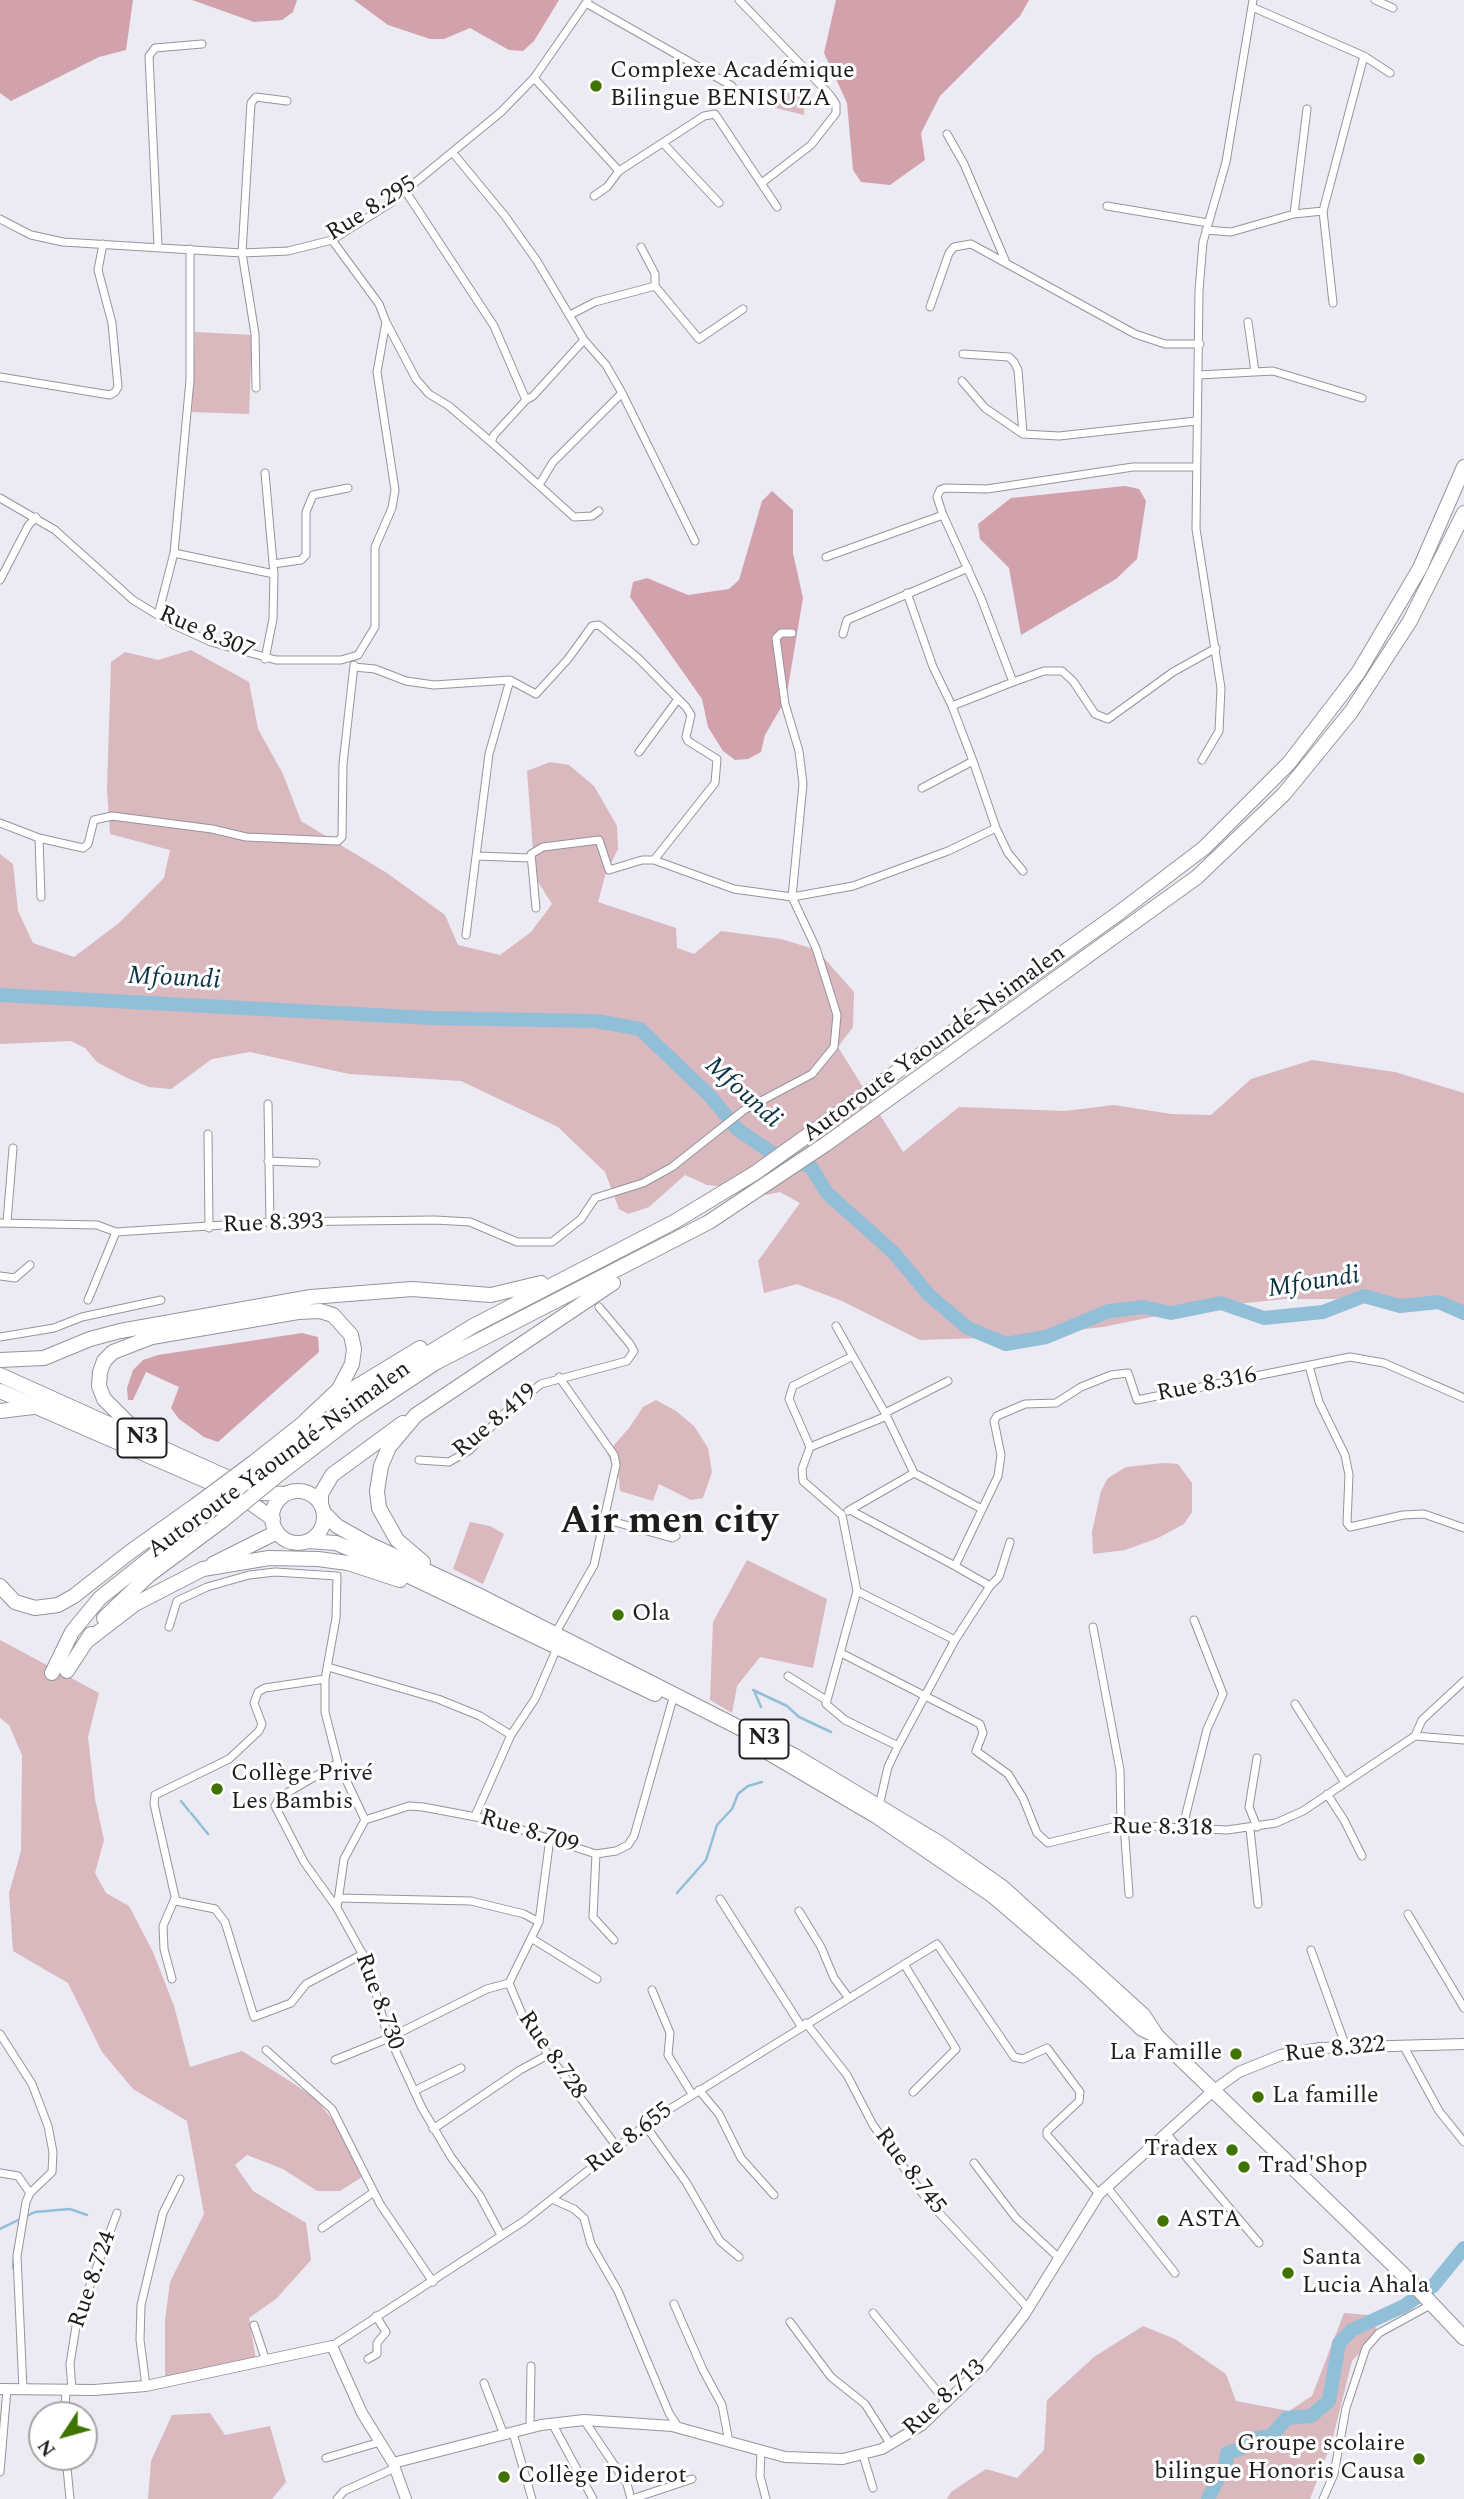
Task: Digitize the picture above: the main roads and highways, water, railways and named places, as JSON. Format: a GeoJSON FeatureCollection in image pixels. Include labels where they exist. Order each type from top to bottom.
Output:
{"type":"FeatureCollection","features":[{"type":"Feature","properties":{"kind":"highway","name":"Autoroute Yaoundé-Nsimalen"},"geometry":{"type":"LineString","coordinates":[[59,1672],[124,1596],[223,1520],[266,1468],[378,1384],[473,1326],[620,1250],[755,1173],[1145,894],[1204,848],[1289,764],[1364,663],[1420,568],[1464,467]]}},
{"type":"Feature","properties":{"kind":"highway","name":"Autoroute Yaoundé-Nsimalen"},"geometry":{"type":"LineString","coordinates":[[59,1672],[72,1632],[100,1598],[202,1508],[355,1416],[435,1363],[709,1222],[826,1144],[1155,910],[1240,839],[1318,755],[1381,669],[1432,581],[1464,513]]}},
{"type":"Feature","properties":{"kind":"highway"},"geometry":{"type":"LineString","coordinates":[[309,1541],[321,1529],[321,1494],[332,1475],[576,1306],[709,1222]]}},
{"type":"Feature","properties":{"kind":"highway"},"geometry":{"type":"LineString","coordinates":[[0,1360],[44,1357],[90,1339],[120,1331],[311,1297],[402,1289],[467,1295],[514,1291],[560,1276],[620,1250]]}},
{"type":"Feature","properties":{"kind":"highway"},"geometry":{"type":"LineString","coordinates":[[144,1439],[122,1421],[104,1399],[99,1386],[104,1361],[113,1352],[152,1337],[298,1312],[320,1311],[333,1315],[351,1335],[354,1357],[347,1377],[339,1389],[305,1420],[266,1468]]}},
{"type":"Feature","properties":{"kind":"highway"},"geometry":{"type":"LineString","coordinates":[[305,1420],[397,1360],[446,1334],[473,1326]]}},
{"type":"Feature","properties":{"kind":"highway","name":"N3"},"geometry":{"type":"LineString","coordinates":[[0,1374],[262,1493],[286,1494],[301,1491],[316,1498],[337,1526],[359,1539],[476,1602],[734,1723],[879,1805],[1002,1887],[1107,1980],[1143,2015],[1157,2036],[1464,2338]]}},
{"type":"Feature","properties":{"kind":"highway","name":"N3"},"geometry":{"type":"LineString","coordinates":[[0,1391],[240,1496],[291,1542],[336,1544],[476,1602]]}},
{"type":"Feature","properties":{"kind":"highway"},"geometry":{"type":"LineString","coordinates":[[0,1411],[39,1406]]}},
{"type":"Feature","properties":{"kind":"highway"},"geometry":{"type":"LineString","coordinates":[[415,1415],[389,1447],[381,1466],[377,1492],[379,1508],[397,1540],[410,1553],[476,1602]]}},
{"type":"Feature","properties":{"kind":"highway"},"geometry":{"type":"LineString","coordinates":[[86,1641],[135,1604],[203,1570],[275,1525],[276,1503],[286,1494]]}},
{"type":"Feature","properties":{"kind":"highway"},"geometry":{"type":"LineString","coordinates":[[0,1586],[15,1602],[35,1608],[58,1605],[74,1597],[130,1552],[202,1508]]}},
{"type":"Feature","properties":{"kind":"highway"},"geometry":{"type":"LineString","coordinates":[[59,1672],[63,1628],[90,1593],[148,1541]]}},
{"type":"Feature","properties":{"kind":"highway"},"geometry":{"type":"LineString","coordinates":[[203,1570],[270,1559],[328,1560],[348,1563],[476,1602]]}},
{"type":"Feature","properties":{"kind":"highway","name":"N3"},"geometry":{"type":"LineString","coordinates":[[556,1641],[796,1769],[940,1858],[993,1896],[1084,1974],[1142,2029],[1157,2036]]}},
{"type":"Feature","properties":{"kind":"main road","name":"Rue 8.322"},"geometry":{"type":"LineString","coordinates":[[1214,2090],[1246,2069],[1281,2055],[1346,2047],[1464,2044]]}},
{"type":"Feature","properties":{"kind":"main road","name":"Rue 8.713"},"geometry":{"type":"LineString","coordinates":[[394,2466],[530,2427],[584,2420],[637,2422],[678,2428],[761,2451],[818,2460],[863,2455],[891,2445],[922,2425],[985,2365],[1028,2308],[1103,2190],[1214,2090]]}},
{"type":"Feature","properties":{"kind":"main road","name":"Rue 8.655"},"geometry":{"type":"LineString","coordinates":[[4,2389],[146,2386],[332,2346],[356,2399],[394,2466]]}},
{"type":"Feature","properties":{"kind":"main road"},"geometry":{"type":"LineString","coordinates":[[394,2466],[406,2499]]}},
{"type":"Feature","properties":{"kind":"waterway","name":"Mfoundi"},"geometry":{"type":"LineString","coordinates":[[0,995],[431,1018],[596,1021],[640,1029],[710,1096],[737,1129],[769,1151],[811,1167],[827,1193],[894,1253],[929,1295],[968,1328],[1006,1344],[1046,1337],[1109,1311],[1143,1307],[1171,1313],[1221,1303],[1264,1318],[1323,1312],[1364,1296],[1400,1306],[1439,1302],[1464,1313]]}},
{"type":"Feature","properties":{"kind":"waterway"},"geometry":{"type":"LineString","coordinates":[[753,1690],[831,1732]]}},
{"type":"Feature","properties":{"kind":"waterway"},"geometry":{"type":"LineString","coordinates":[[755,1693],[761,1707]]}},
{"type":"Feature","properties":{"kind":"waterway"},"geometry":{"type":"LineString","coordinates":[[677,1893],[706,1860],[717,1825],[732,1809],[738,1794],[748,1786],[762,1782]]}},
{"type":"Feature","properties":{"kind":"waterway"},"geometry":{"type":"LineString","coordinates":[[181,1801],[189,1811]]}},
{"type":"Feature","properties":{"kind":"waterway"},"geometry":{"type":"LineString","coordinates":[[191,1813],[208,1834]]}},
{"type":"Feature","properties":{"kind":"waterway"},"geometry":{"type":"LineString","coordinates":[[0,2229],[35,2212],[70,2209],[87,2215]]}},
{"type":"Feature","properties":{"kind":"waterway"},"geometry":{"type":"LineString","coordinates":[[13,2268],[15,2247]]}},
{"type":"Feature","properties":{"kind":"waterway"},"geometry":{"type":"LineString","coordinates":[[1208,2499],[1226,2463],[1227,2453],[1240,2449],[1244,2440],[1271,2436],[1287,2418],[1311,2416],[1329,2401],[1339,2343],[1352,2330],[1404,2306],[1433,2286],[1464,2248]]}},
{"type":"Feature","properties":{"kind":"place","name":"Complexe Académique Bilingue BENISUZA"},"geometry":{"type":"Point","coordinates":[596,86]}},
{"type":"Feature","properties":{"kind":"place","name":"Ola"},"geometry":{"type":"Point","coordinates":[618,1615]}},
{"type":"Feature","properties":{"kind":"place","name":"Collège Privé Les Bambis"},"geometry":{"type":"Point","coordinates":[217,1789]}},
{"type":"Feature","properties":{"kind":"place","name":"La Famille"},"geometry":{"type":"Point","coordinates":[1236,2054]}},
{"type":"Feature","properties":{"kind":"place","name":"La famille"},"geometry":{"type":"Point","coordinates":[1258,2097]}},
{"type":"Feature","properties":{"kind":"place","name":"Tradex"},"geometry":{"type":"Point","coordinates":[1232,2150]}},
{"type":"Feature","properties":{"kind":"place","name":"Trad'Shop"},"geometry":{"type":"Point","coordinates":[1244,2167]}},
{"type":"Feature","properties":{"kind":"place","name":"ASTA"},"geometry":{"type":"Point","coordinates":[1163,2221]}},
{"type":"Feature","properties":{"kind":"place","name":"Santa Lucia Ahala"},"geometry":{"type":"Point","coordinates":[1288,2273]}},
{"type":"Feature","properties":{"kind":"place","name":"Groupe scolaire bilingue Honoris Causa"},"geometry":{"type":"Point","coordinates":[1419,2459]}},
{"type":"Feature","properties":{"kind":"place","name":"Collège Diderot"},"geometry":{"type":"Point","coordinates":[504,2477]}},
{"type":"Feature","properties":{"kind":"district","name":"Air men city"},"geometry":{"type":"Point","coordinates":[669,1525]}}]}
